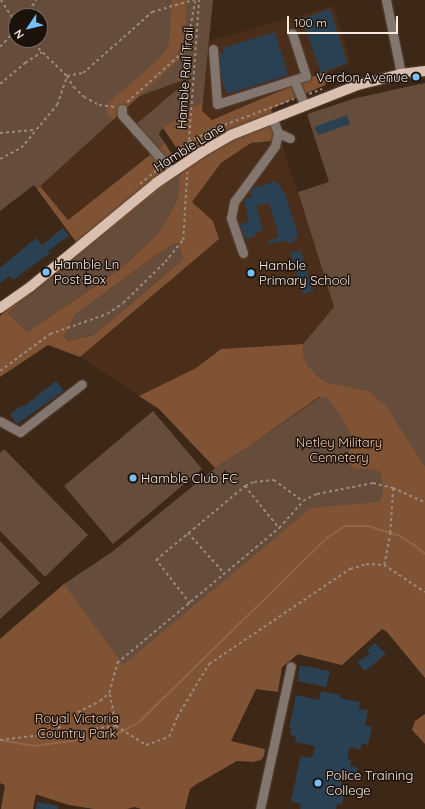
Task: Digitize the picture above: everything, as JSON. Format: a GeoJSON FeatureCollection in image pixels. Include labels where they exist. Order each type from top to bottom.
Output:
{"type":"FeatureCollection","features":[{"type":"Feature","properties":{"kind":"main road","name":"Hamble Lane"},"geometry":{"type":"LineString","coordinates":[[0,308],[30,287],[156,183],[188,161],[231,136],[358,85],[401,74],[425,70]]}},
{"type":"Feature","properties":{"kind":"street"},"geometry":{"type":"LineString","coordinates":[[386,0],[401,74]]}},
{"type":"Feature","properties":{"kind":"street"},"geometry":{"type":"LineString","coordinates":[[213,49],[217,104],[306,76],[292,33]]}},
{"type":"Feature","properties":{"kind":"street"},"geometry":{"type":"LineString","coordinates":[[294,80],[305,106]]}},
{"type":"Feature","properties":{"kind":"street"},"geometry":{"type":"LineString","coordinates":[[122,109],[122,115],[173,172]]}},
{"type":"Feature","properties":{"kind":"street"},"geometry":{"type":"LineString","coordinates":[[243,252],[231,218],[234,202],[275,146],[278,133],[273,119]]}},
{"type":"Feature","properties":{"kind":"street"},"geometry":{"type":"LineString","coordinates":[[278,133],[290,138]]}},
{"type":"Feature","properties":{"kind":"street"},"geometry":{"type":"LineString","coordinates":[[0,421],[20,432],[82,384]]}},
{"type":"Feature","properties":{"kind":"street"},"geometry":{"type":"LineString","coordinates":[[260,809],[292,666]]}},
{"type":"Feature","properties":{"kind":"path"},"geometry":{"type":"LineString","coordinates":[[1,0],[8,11]]}},
{"type":"Feature","properties":{"kind":"path"},"geometry":{"type":"LineString","coordinates":[[38,48],[66,76],[74,87],[92,102],[122,109],[130,98],[183,52],[187,45],[194,0],[152,12],[83,73],[66,76]]}},
{"type":"Feature","properties":{"kind":"path","name":"Hamble Rail Trail"},"geometry":{"type":"LineString","coordinates":[[0,371],[50,334],[107,314],[123,303],[165,262],[183,240],[185,234],[188,161],[199,0]]}},
{"type":"Feature","properties":{"kind":"path"},"geometry":{"type":"LineString","coordinates":[[0,47],[8,38]]}},
{"type":"Feature","properties":{"kind":"path"},"geometry":{"type":"LineString","coordinates":[[0,84],[25,63],[42,52]]}},
{"type":"Feature","properties":{"kind":"path"},"geometry":{"type":"LineString","coordinates":[[0,159],[21,148],[57,105],[66,76]]}},
{"type":"Feature","properties":{"kind":"path"},"geometry":{"type":"LineString","coordinates":[[0,133],[36,130]]}},
{"type":"Feature","properties":{"kind":"path"},"geometry":{"type":"LineString","coordinates":[[190,604],[156,560],[245,486],[254,482],[274,480],[303,501]]}},
{"type":"Feature","properties":{"kind":"path"},"geometry":{"type":"LineString","coordinates":[[116,726],[110,693],[117,664],[279,528],[303,501],[317,494],[373,484],[393,488],[425,502]]}},
{"type":"Feature","properties":{"kind":"path"},"geometry":{"type":"LineString","coordinates":[[245,486],[279,528]]}},
{"type":"Feature","properties":{"kind":"path"},"geometry":{"type":"LineString","coordinates":[[384,565],[390,533],[393,488]]}},
{"type":"Feature","properties":{"kind":"path"},"geometry":{"type":"LineString","coordinates":[[188,533],[225,574]]}},
{"type":"Feature","properties":{"kind":"path"},"geometry":{"type":"LineString","coordinates":[[0,740],[116,726],[146,745],[169,737],[176,717],[209,664],[350,569],[366,564],[384,565],[425,592]]}},
{"type":"Feature","properties":{"kind":"path"},"geometry":{"type":"LineString","coordinates":[[54,733],[67,718],[100,701],[110,693]]}},
{"type":"Feature","properties":{"kind":"shaded area"},"geometry":{"type":"Polygon","coordinates":[[[333,6],[351,63],[211,120],[202,111],[209,41],[333,6]]]}},
{"type":"Feature","properties":{"kind":"shaded area"},"geometry":{"type":"Polygon","coordinates":[[[181,58],[194,76],[135,125],[155,151],[67,220],[40,186],[181,58]]]}},
{"type":"Feature","properties":{"kind":"shaded area","name":"Hamble Primary School"},"geometry":{"type":"Polygon","coordinates":[[[281,140],[334,307],[303,344],[221,349],[196,368],[139,396],[80,357],[218,239],[213,221],[192,202],[221,163],[251,143],[281,140]]]}},
{"type":"Feature","properties":{"kind":"green space"},"geometry":{"type":"Polygon","coordinates":[[[0,0],[213,0],[203,101],[161,130],[159,135],[165,143],[154,151],[135,125],[192,77],[106,108],[113,120],[37,189],[34,185],[0,211],[0,0]]]}},
{"type":"Feature","properties":{"kind":"green space"},"geometry":{"type":"Polygon","coordinates":[[[172,0],[186,0],[185,39],[177,53],[181,58],[113,120],[106,111],[108,103],[159,59],[169,46],[172,0]]]}},
{"type":"Feature","properties":{"kind":"green space"},"geometry":{"type":"Polygon","coordinates":[[[326,71],[328,78],[325,85],[271,109],[281,140],[251,143],[221,163],[192,202],[213,221],[219,239],[80,357],[48,345],[0,377],[0,316],[30,287],[79,246],[37,189],[40,186],[68,220],[165,143],[174,158],[163,169],[162,176],[186,162],[163,128],[203,101],[202,111],[212,120],[326,71]],[[180,174],[8,313],[27,332],[97,285],[129,261],[159,232],[169,215],[178,198],[180,174]],[[178,242],[159,253],[75,315],[64,337],[68,341],[93,335],[120,313],[183,259],[178,242]]]}},
{"type":"Feature","properties":{"kind":"green space","name":"Netley Military Cemetery"},"geometry":{"type":"Polygon","coordinates":[[[425,83],[425,669],[379,621],[342,665],[298,654],[256,689],[225,752],[95,809],[69,805],[0,783],[0,639],[64,584],[112,552],[215,468],[336,386],[328,383],[313,372],[308,366],[303,355],[303,344],[334,307],[298,192],[329,182],[307,114],[356,98],[425,83]]]}},
{"type":"Feature","properties":{"kind":"green space"},"geometry":{"type":"Polygon","coordinates":[[[181,173],[178,198],[159,232],[129,261],[97,285],[27,332],[8,313],[181,173]]]}},
{"type":"Feature","properties":{"kind":"green space"},"geometry":{"type":"Polygon","coordinates":[[[178,242],[183,259],[120,313],[93,335],[68,341],[64,337],[75,315],[159,253],[178,242]]]}},
{"type":"Feature","properties":{"kind":"green space","name":"Royal Victoria Country Park"},"geometry":{"type":"Polygon","coordinates":[[[303,344],[303,355],[308,366],[318,376],[328,383],[368,391],[386,406],[425,467],[425,678],[387,632],[382,629],[342,665],[298,654],[282,667],[278,692],[256,689],[231,741],[265,749],[264,756],[261,760],[253,762],[237,761],[195,785],[190,789],[185,809],[141,809],[135,807],[127,809],[95,809],[69,805],[36,794],[33,809],[1,809],[5,785],[0,783],[0,639],[64,584],[123,665],[311,508],[380,502],[383,491],[381,472],[373,469],[355,469],[349,464],[348,459],[351,435],[341,416],[327,398],[319,397],[248,447],[215,468],[159,409],[139,396],[196,368],[221,349],[303,344]]]}},
{"type":"Feature","properties":{"kind":"green space","name":"Hamble Club FC"},"geometry":{"type":"Polygon","coordinates":[[[153,411],[202,469],[113,544],[64,486],[153,411]]]}},
{"type":"Feature","properties":{"kind":"green space"},"geometry":{"type":"Polygon","coordinates":[[[4,449],[88,535],[45,577],[0,531],[0,453],[4,449]]]}},
{"type":"Feature","properties":{"kind":"green space"},"geometry":{"type":"Polygon","coordinates":[[[0,541],[40,583],[0,619],[0,541]]]}},
{"type":"Feature","properties":{"kind":"green space"},"geometry":{"type":"Polygon","coordinates":[[[425,714],[425,744],[412,730],[415,721],[425,714]]]}},
{"type":"Feature","properties":{"kind":"building"},"geometry":{"type":"Polygon","coordinates":[[[330,9],[347,63],[321,73],[302,19],[330,9]]]}},
{"type":"Feature","properties":{"kind":"building"},"geometry":{"type":"Polygon","coordinates":[[[275,32],[288,75],[227,94],[221,77],[219,55],[224,53],[223,48],[275,32]]]}},
{"type":"Feature","properties":{"kind":"building"},"geometry":{"type":"Polygon","coordinates":[[[347,115],[350,124],[318,135],[314,127],[347,115]]]}},
{"type":"Feature","properties":{"kind":"building"},"geometry":{"type":"Polygon","coordinates":[[[276,181],[285,194],[298,234],[295,240],[293,243],[288,243],[286,241],[266,244],[279,236],[269,203],[256,206],[263,230],[255,233],[256,236],[245,239],[240,224],[249,222],[244,200],[252,197],[251,189],[276,181]]]}},
{"type":"Feature","properties":{"kind":"building"},"geometry":{"type":"Polygon","coordinates":[[[63,228],[69,236],[48,251],[50,253],[13,280],[10,276],[0,283],[0,268],[36,238],[42,245],[63,228]]]}},
{"type":"Feature","properties":{"kind":"building"},"geometry":{"type":"Polygon","coordinates":[[[300,250],[313,291],[303,294],[290,253],[300,250]]]}},
{"type":"Feature","properties":{"kind":"building"},"geometry":{"type":"Polygon","coordinates":[[[56,381],[64,391],[17,424],[10,414],[22,405],[23,407],[56,381]]]}},
{"type":"Feature","properties":{"kind":"building"},"geometry":{"type":"Polygon","coordinates":[[[375,643],[386,654],[365,671],[357,662],[370,654],[367,650],[375,643]]]}},
{"type":"Feature","properties":{"kind":"building"},"geometry":{"type":"Polygon","coordinates":[[[300,665],[330,671],[326,687],[297,681],[300,665]]]}},
{"type":"Feature","properties":{"kind":"building"},"geometry":{"type":"Polygon","coordinates":[[[321,691],[340,695],[340,698],[360,702],[359,709],[368,710],[365,725],[372,727],[368,745],[362,743],[360,750],[350,747],[347,759],[351,760],[350,766],[358,768],[356,776],[343,773],[340,790],[345,791],[342,805],[337,804],[336,809],[300,809],[301,804],[291,801],[301,756],[312,758],[315,746],[295,742],[296,736],[290,735],[292,728],[289,728],[296,695],[319,700],[321,691]]]}},
{"type":"Feature","properties":{"kind":"building"},"geometry":{"type":"Polygon","coordinates":[[[37,802],[58,806],[58,809],[36,809],[37,802]]]}},
{"type":"Feature","properties":{"kind":"waterway"},"geometry":{"type":"LineString","coordinates":[[0,740],[34,746],[115,735],[139,722],[328,537],[345,526],[368,526],[398,535],[425,554]]}},
{"type":"Feature","properties":{"kind":"place","name":"Verdon Avenue"},"geometry":{"type":"Point","coordinates":[416,77]}},
{"type":"Feature","properties":{"kind":"place","name":"Hamble Ln Post Box"},"geometry":{"type":"Point","coordinates":[46,272]}},
{"type":"Feature","properties":{"kind":"place","name":"Hamble Primary School"},"geometry":{"type":"Point","coordinates":[251,273]}},
{"type":"Feature","properties":{"kind":"place","name":"Hamble Club FC"},"geometry":{"type":"Point","coordinates":[133,478]}},
{"type":"Feature","properties":{"kind":"place","name":"Police Training College"},"geometry":{"type":"Point","coordinates":[318,783]}}]}
